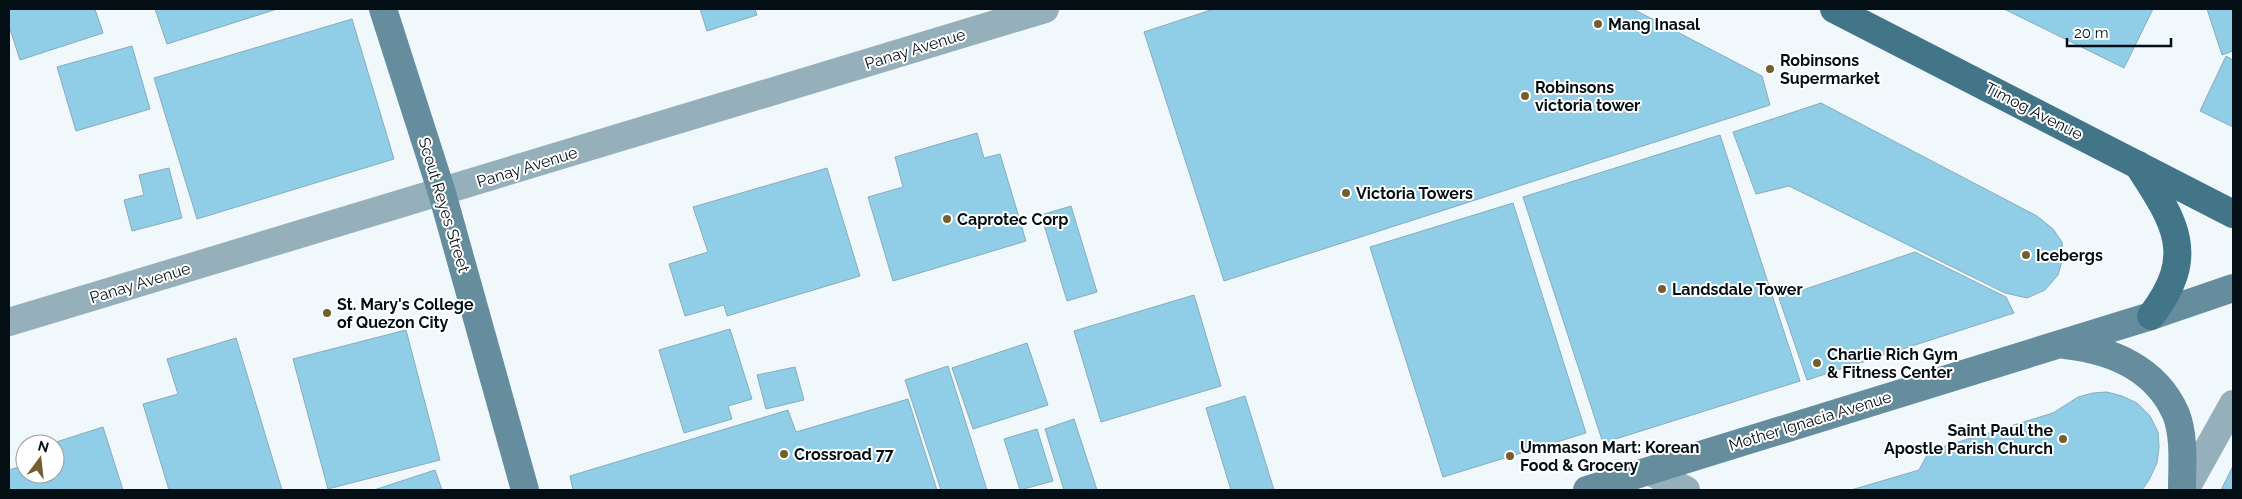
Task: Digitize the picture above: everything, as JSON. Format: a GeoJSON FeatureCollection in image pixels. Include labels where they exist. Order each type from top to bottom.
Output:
{"type":"FeatureCollection","features":[{"type":"Feature","properties":{"kind":"main road","name":"Timog Avenue"},"geometry":{"type":"LineString","coordinates":[[1834,9],[2233,214]]}},
{"type":"Feature","properties":{"kind":"main road"},"geometry":{"type":"LineString","coordinates":[[2138,164],[2168,212],[2177,242],[2178,257],[2170,288],[2151,316]]}},
{"type":"Feature","properties":{"kind":"street","name":"Scout Reyes Street"},"geometry":{"type":"LineString","coordinates":[[383,9],[442,193],[525,490]]}},
{"type":"Feature","properties":{"kind":"street","name":"Panay Avenue"},"geometry":{"type":"LineString","coordinates":[[9,322],[442,193],[1045,9]]}},
{"type":"Feature","properties":{"kind":"street","name":"Mother Ignacia Avenue"},"geometry":{"type":"LineString","coordinates":[[1587,490],[2151,316],[2233,288]]}},
{"type":"Feature","properties":{"kind":"street"},"geometry":{"type":"LineString","coordinates":[[2058,345],[2085,347],[2115,355],[2140,370],[2154,382],[2176,415],[2182,450],[2183,490]]}},
{"type":"Feature","properties":{"kind":"street"},"geometry":{"type":"LineString","coordinates":[[2183,490],[2233,404]]}},
{"type":"Feature","properties":{"kind":"street"},"geometry":{"type":"LineString","coordinates":[[1649,471],[1686,490]]}},
{"type":"Feature","properties":{"kind":"building"},"geometry":{"type":"Polygon","coordinates":[[[9,9],[95,9],[103,33],[20,60],[9,26],[9,9]]]}},
{"type":"Feature","properties":{"kind":"building"},"geometry":{"type":"Polygon","coordinates":[[[155,9],[277,9],[167,44],[155,9]]]}},
{"type":"Feature","properties":{"kind":"building"},"geometry":{"type":"Polygon","coordinates":[[[700,9],[755,9],[757,15],[707,31],[700,9]]]}},
{"type":"Feature","properties":{"kind":"building","name":"Victoria Towers"},"geometry":{"type":"Polygon","coordinates":[[[1214,9],[1633,9],[1762,76],[1770,105],[1224,281],[1144,32],[1214,9]]]}},
{"type":"Feature","properties":{"kind":"building"},"geometry":{"type":"Polygon","coordinates":[[[2004,9],[2153,9],[2124,68],[2004,9]]]}},
{"type":"Feature","properties":{"kind":"building"},"geometry":{"type":"Polygon","coordinates":[[[2207,9],[2233,9],[2233,51],[2222,55],[2207,9]]]}},
{"type":"Feature","properties":{"kind":"building"},"geometry":{"type":"Polygon","coordinates":[[[352,19],[394,159],[197,219],[154,78],[352,19]]]}},
{"type":"Feature","properties":{"kind":"building"},"geometry":{"type":"Polygon","coordinates":[[[132,46],[150,109],[76,131],[57,67],[132,46]]]}},
{"type":"Feature","properties":{"kind":"building"},"geometry":{"type":"Polygon","coordinates":[[[2226,56],[2233,60],[2233,127],[2200,111],[2226,56]]]}},
{"type":"Feature","properties":{"kind":"building"},"geometry":{"type":"Polygon","coordinates":[[[1821,103],[2037,216],[2053,229],[2062,242],[2063,258],[2058,275],[2045,290],[2027,298],[2005,293],[1789,186],[1756,194],[1733,132],[1821,103]]]}},
{"type":"Feature","properties":{"kind":"building","name":"Caprotec Corp"},"geometry":{"type":"Polygon","coordinates":[[[977,133],[984,158],[1000,154],[1026,241],[893,281],[868,197],[903,187],[895,157],[977,133]]]}},
{"type":"Feature","properties":{"kind":"building","name":"Landsdale Tower"},"geometry":{"type":"Polygon","coordinates":[[[1720,135],[1800,381],[1603,443],[1523,197],[1720,135]]]}},
{"type":"Feature","properties":{"kind":"building"},"geometry":{"type":"Polygon","coordinates":[[[169,168],[182,218],[132,231],[124,200],[144,195],[139,175],[169,168]]]}},
{"type":"Feature","properties":{"kind":"building"},"geometry":{"type":"Polygon","coordinates":[[[827,168],[860,276],[727,316],[724,305],[685,316],[669,264],[708,252],[693,207],[827,168]]]}},
{"type":"Feature","properties":{"kind":"building"},"geometry":{"type":"Polygon","coordinates":[[[1513,203],[1586,433],[1443,477],[1370,247],[1513,203]]]}},
{"type":"Feature","properties":{"kind":"building"},"geometry":{"type":"Polygon","coordinates":[[[1071,206],[1097,292],[1067,301],[1041,215],[1071,206]]]}},
{"type":"Feature","properties":{"kind":"building"},"geometry":{"type":"Polygon","coordinates":[[[1915,252],[2006,297],[2014,313],[1807,380],[1779,298],[1915,252]]]}},
{"type":"Feature","properties":{"kind":"building"},"geometry":{"type":"Polygon","coordinates":[[[1194,295],[1221,386],[1101,422],[1074,331],[1194,295]]]}},
{"type":"Feature","properties":{"kind":"building"},"geometry":{"type":"Polygon","coordinates":[[[730,329],[752,399],[728,406],[732,419],[684,433],[659,350],[730,329]]]}},
{"type":"Feature","properties":{"kind":"building"},"geometry":{"type":"Polygon","coordinates":[[[406,330],[440,460],[328,489],[293,359],[406,330]]]}},
{"type":"Feature","properties":{"kind":"building"},"geometry":{"type":"Polygon","coordinates":[[[236,338],[282,490],[169,490],[143,404],[178,394],[167,359],[236,338]]]}},
{"type":"Feature","properties":{"kind":"building"},"geometry":{"type":"Polygon","coordinates":[[[1027,343],[1048,405],[973,429],[952,368],[1027,343]]]}},
{"type":"Feature","properties":{"kind":"building"},"geometry":{"type":"Polygon","coordinates":[[[948,366],[987,490],[941,490],[905,380],[948,366]]]}},
{"type":"Feature","properties":{"kind":"building"},"geometry":{"type":"Polygon","coordinates":[[[795,367],[804,400],[766,409],[757,375],[795,367]]]}},
{"type":"Feature","properties":{"kind":"building","name":"Saint Paul the Apostle Parish Church"},"geometry":{"type":"Polygon","coordinates":[[[2107,392],[2137,403],[2150,416],[2158,432],[2157,463],[2142,490],[1851,490],[1919,470],[1929,451],[2053,413],[2078,397],[2107,392]]]}},
{"type":"Feature","properties":{"kind":"building"},"geometry":{"type":"Polygon","coordinates":[[[1245,396],[1274,490],[1231,490],[1206,408],[1245,396]]]}},
{"type":"Feature","properties":{"kind":"building","name":"Crossroad 77"},"geometry":{"type":"Polygon","coordinates":[[[908,399],[937,490],[573,490],[570,476],[788,410],[796,432],[908,399]]]}},
{"type":"Feature","properties":{"kind":"building"},"geometry":{"type":"Polygon","coordinates":[[[1074,419],[1097,490],[1064,490],[1045,429],[1074,419]]]}},
{"type":"Feature","properties":{"kind":"building"},"geometry":{"type":"Polygon","coordinates":[[[103,427],[123,490],[9,490],[9,470],[15,468],[15,484],[65,484],[65,439],[103,427]]]}},
{"type":"Feature","properties":{"kind":"building"},"geometry":{"type":"Polygon","coordinates":[[[1037,429],[1053,481],[1020,490],[1004,439],[1037,429]]]}},
{"type":"Feature","properties":{"kind":"building"},"geometry":{"type":"Polygon","coordinates":[[[2233,466],[2233,490],[2221,490],[2233,466]]]}},
{"type":"Feature","properties":{"kind":"building"},"geometry":{"type":"Polygon","coordinates":[[[435,470],[442,490],[374,490],[435,470]]]}},
{"type":"Feature","properties":{"kind":"place","name":"Mang Inasal"},"geometry":{"type":"Point","coordinates":[1598,24]}},
{"type":"Feature","properties":{"kind":"place","name":"Robinsons Supermarket"},"geometry":{"type":"Point","coordinates":[1770,69]}},
{"type":"Feature","properties":{"kind":"place","name":"Robinsons victoria tower"},"geometry":{"type":"Point","coordinates":[1525,96]}},
{"type":"Feature","properties":{"kind":"place","name":"Victoria Towers"},"geometry":{"type":"Point","coordinates":[1346,193]}},
{"type":"Feature","properties":{"kind":"place","name":"Caprotec Corp"},"geometry":{"type":"Point","coordinates":[947,219]}},
{"type":"Feature","properties":{"kind":"place","name":"Icebergs"},"geometry":{"type":"Point","coordinates":[2026,255]}},
{"type":"Feature","properties":{"kind":"place","name":"Landsdale Tower"},"geometry":{"type":"Point","coordinates":[1662,289]}},
{"type":"Feature","properties":{"kind":"place","name":"St. Mary's College of Quezon City"},"geometry":{"type":"Point","coordinates":[327,313]}},
{"type":"Feature","properties":{"kind":"place","name":"Charlie Rich Gym & Fitness Center"},"geometry":{"type":"Point","coordinates":[1817,363]}},
{"type":"Feature","properties":{"kind":"place","name":"Saint Paul the Apostle Parish Church"},"geometry":{"type":"Point","coordinates":[2063,439]}},
{"type":"Feature","properties":{"kind":"place","name":"Crossroad 77"},"geometry":{"type":"Point","coordinates":[784,454]}},
{"type":"Feature","properties":{"kind":"place","name":"Ummason Mart: Korean Food & Grocery"},"geometry":{"type":"Point","coordinates":[1510,456]}}]}
